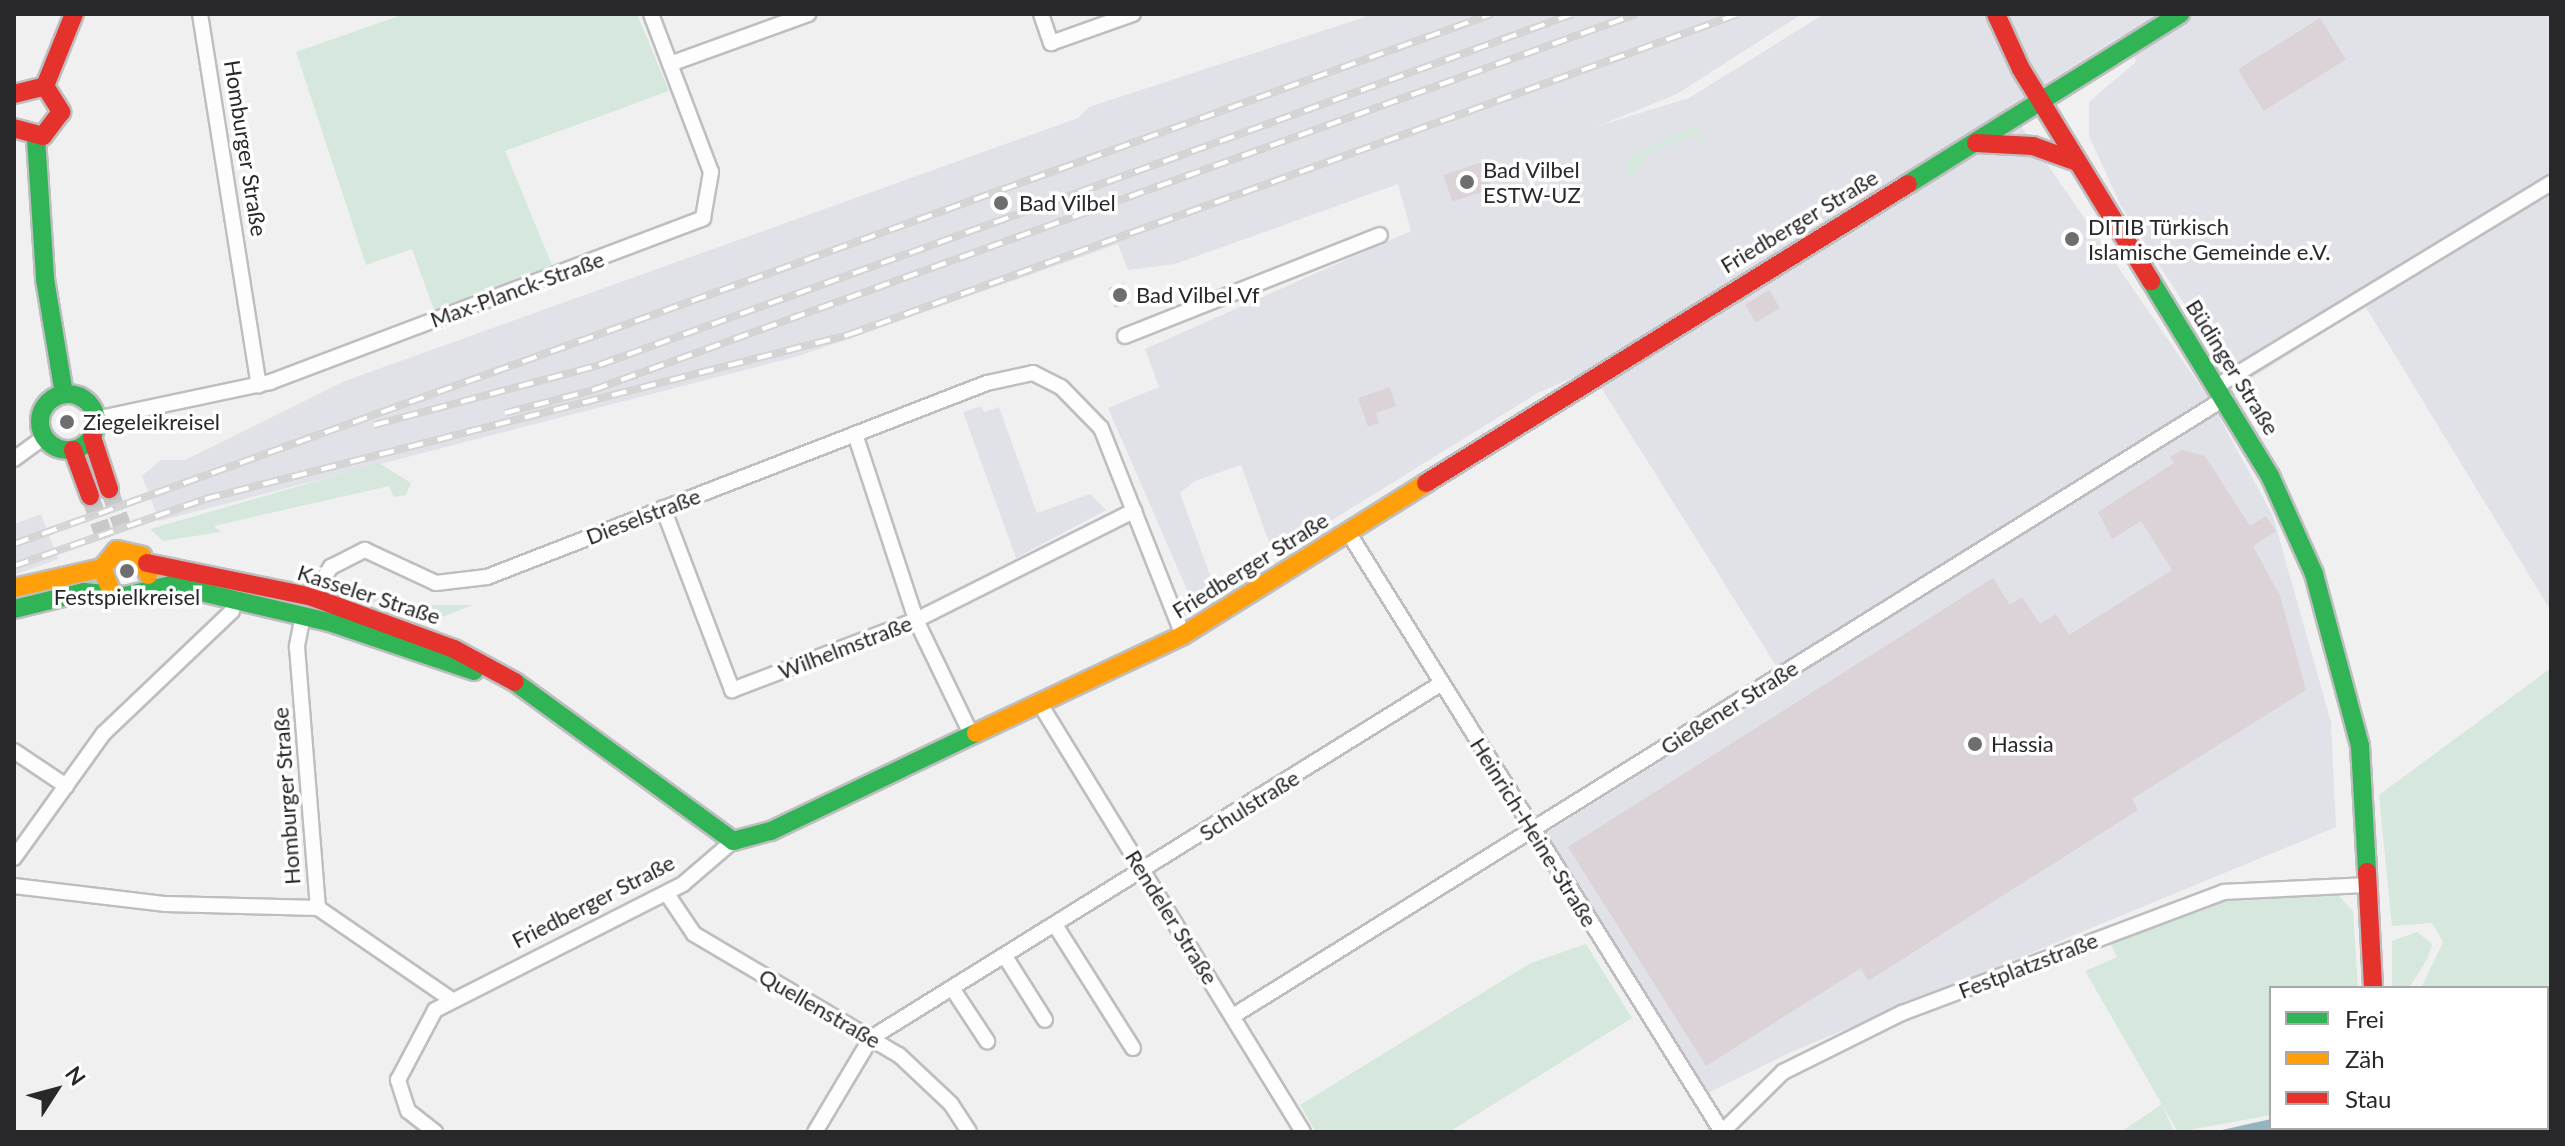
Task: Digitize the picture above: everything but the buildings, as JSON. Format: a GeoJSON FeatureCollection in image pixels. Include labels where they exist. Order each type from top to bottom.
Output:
{"type":"FeatureCollection","features":[{"type":"Feature","properties":{"kind":"main road"},"geometry":{"type":"LineString","coordinates":[[45,86],[74,14]]}},
{"type":"Feature","properties":{"kind":"main road","name":"Büdinger Straße"},"geometry":{"type":"LineString","coordinates":[[1996,14],[2040,101],[2221,392],[2284,503],[2314,574],[2344,670],[2362,774],[2373,986]]}},
{"type":"Feature","properties":{"kind":"main road","name":"Friedberger Straße"},"geometry":{"type":"LineString","coordinates":[[733,841],[793,824],[1183,635],[2180,14]]}},
{"type":"Feature","properties":{"kind":"main road"},"geometry":{"type":"LineString","coordinates":[[14,94],[45,86]]}},
{"type":"Feature","properties":{"kind":"main road"},"geometry":{"type":"LineString","coordinates":[[36,138],[60,120],[60,104],[45,86]]}},
{"type":"Feature","properties":{"kind":"main road"},"geometry":{"type":"LineString","coordinates":[[14,128],[36,138]]}},
{"type":"Feature","properties":{"kind":"main road"},"geometry":{"type":"LineString","coordinates":[[36,138],[45,279],[64,394]]}},
{"type":"Feature","properties":{"kind":"main road"},"geometry":{"type":"LineString","coordinates":[[1976,143],[2033,146],[2077,162]]}},
{"type":"Feature","properties":{"kind":"main road"},"geometry":{"type":"LineString","coordinates":[[64,394],[81,398],[94,428],[109,489]]}},
{"type":"Feature","properties":{"kind":"main road"},"geometry":{"type":"LineString","coordinates":[[64,394],[41,415],[44,437],[73,450],[90,496]]}},
{"type":"Feature","properties":{"kind":"main road"},"geometry":{"type":"LineString","coordinates":[[73,450],[94,428]]}},
{"type":"Feature","properties":{"kind":"main road","name":"Kasseler Straße"},"geometry":{"type":"LineString","coordinates":[[14,588],[105,555],[128,542],[147,563],[312,597],[464,654],[560,712],[733,841]]}},
{"type":"Feature","properties":{"kind":"main road"},"geometry":{"type":"LineString","coordinates":[[105,555],[111,591]]}},
{"type":"Feature","properties":{"kind":"main road"},"geometry":{"type":"LineString","coordinates":[[140,591],[147,563]]}},
{"type":"Feature","properties":{"kind":"main road","name":"Kasseler Straße"},"geometry":{"type":"LineString","coordinates":[[14,609],[111,591],[140,591],[171,585],[303,615],[446,660],[560,712]]}},
{"type":"Feature","properties":{"kind":"main road"},"geometry":{"type":"LineString","coordinates":[[303,615],[312,597]]}},
{"type":"Feature","properties":{"kind":"street","name":"Homburger Straße"},"geometry":{"type":"LineString","coordinates":[[200,14],[259,385]]}},
{"type":"Feature","properties":{"kind":"street","name":"Max-Planck-Straße"},"geometry":{"type":"LineString","coordinates":[[94,428],[121,415],[259,385],[703,218],[711,172],[651,14]]}},
{"type":"Feature","properties":{"kind":"street"},"geometry":{"type":"LineString","coordinates":[[670,64],[808,14]]}},
{"type":"Feature","properties":{"kind":"street"},"geometry":{"type":"LineString","coordinates":[[1041,14],[1051,43],[1133,14]]}},
{"type":"Feature","properties":{"kind":"street","name":"Gießener Straße"},"geometry":{"type":"LineString","coordinates":[[1233,1016],[1532,830],[2551,183]]}},
{"type":"Feature","properties":{"kind":"street"},"geometry":{"type":"LineString","coordinates":[[1125,336],[1380,235]]}},
{"type":"Feature","properties":{"kind":"street","name":"Dieselstraße"},"geometry":{"type":"LineString","coordinates":[[312,597],[331,567],[353,552],[375,550],[436,583],[465,583],[991,382],[1033,373],[1061,387],[1101,428],[1183,635]]}},
{"type":"Feature","properties":{"kind":"street"},"geometry":{"type":"LineString","coordinates":[[855,434],[916,620],[972,736]]}},
{"type":"Feature","properties":{"kind":"street"},"geometry":{"type":"LineString","coordinates":[[14,459],[44,437]]}},
{"type":"Feature","properties":{"kind":"street","name":"Wilhelmstraße"},"geometry":{"type":"LineString","coordinates":[[663,508],[729,690],[916,620],[1134,511]]}},
{"type":"Feature","properties":{"kind":"street","name":"Heinrich-Heine-Straße"},"geometry":{"type":"LineString","coordinates":[[1348,532],[1722,1132]]}},
{"type":"Feature","properties":{"kind":"street"},"geometry":{"type":"LineString","coordinates":[[14,858],[114,721],[232,611],[235,598]]}},
{"type":"Feature","properties":{"kind":"street","name":"Homburger Straße"},"geometry":{"type":"LineString","coordinates":[[303,615],[297,647],[318,908],[452,1000]]}},
{"type":"Feature","properties":{"kind":"street","name":"Schulstraße"},"geometry":{"type":"LineString","coordinates":[[815,1132],[871,1038],[1057,928],[1442,683]]}},
{"type":"Feature","properties":{"kind":"street","name":"Rendeler Straße"},"geometry":{"type":"LineString","coordinates":[[1040,704],[1303,1132]]}},
{"type":"Feature","properties":{"kind":"street"},"geometry":{"type":"LineString","coordinates":[[14,751],[66,786]]}},
{"type":"Feature","properties":{"kind":"street","name":"Friedberger Straße"},"geometry":{"type":"LineString","coordinates":[[435,1132],[408,1111],[398,1080],[430,1016],[452,1000],[667,894],[733,841]]}},
{"type":"Feature","properties":{"kind":"street","name":"Festplatzstraße"},"geometry":{"type":"LineString","coordinates":[[1722,1132],[1783,1072],[1892,1017],[2224,892],[2368,885]]}},
{"type":"Feature","properties":{"kind":"street"},"geometry":{"type":"LineString","coordinates":[[14,886],[166,904],[318,908]]}},
{"type":"Feature","properties":{"kind":"street","name":"Quellenstraße"},"geometry":{"type":"LineString","coordinates":[[667,894],[687,929],[871,1038],[939,1092],[969,1132]]}},
{"type":"Feature","properties":{"kind":"street"},"geometry":{"type":"LineString","coordinates":[[1057,928],[1133,1048]]}},
{"type":"Feature","properties":{"kind":"street"},"geometry":{"type":"LineString","coordinates":[[1006,958],[1045,1020]]}},
{"type":"Feature","properties":{"kind":"street"},"geometry":{"type":"LineString","coordinates":[[952,988],[987,1041]]}},
{"type":"Feature","properties":{"kind":"shaded area"},"geometry":{"type":"Polygon","coordinates":[[[1374,14],[1802,14],[1677,94],[1598,126],[1689,98],[1824,14],[2551,14],[2551,611],[2365,306],[2238,387],[2121,206],[2089,136],[2089,102],[2137,61],[2121,36],[2008,107],[2211,402],[2273,516],[2331,722],[2336,827],[1791,1052],[1706,1094],[1543,835],[1787,683],[1590,370],[1536,394],[1274,556],[1241,465],[1195,481],[1180,493],[1216,591],[1194,606],[1108,408],[1159,387],[1145,349],[1411,231],[1398,184],[1175,264],[1128,270],[1118,244],[799,356],[159,521],[142,476],[161,460],[185,460],[345,381],[1078,118],[1089,107],[1374,14]]]}},
{"type":"Feature","properties":{"kind":"shaded area"},"geometry":{"type":"Polygon","coordinates":[[[981,406],[984,412],[999,407],[1037,513],[1090,494],[1106,510],[1016,558],[963,412],[981,406]]]}},
{"type":"Feature","properties":{"kind":"shaded area"},"geometry":{"type":"Polygon","coordinates":[[[41,514],[58,559],[14,575],[14,524],[41,514]]]}},
{"type":"Feature","properties":{"kind":"green space"},"geometry":{"type":"Polygon","coordinates":[[[404,14],[637,14],[669,91],[505,151],[552,265],[434,310],[412,249],[366,265],[296,52],[404,14]]]}},
{"type":"Feature","properties":{"kind":"green space"},"geometry":{"type":"Polygon","coordinates":[[[1695,126],[1739,191],[1700,138],[1690,136],[1647,155],[1631,180],[1626,168],[1633,153],[1695,126]]]}},
{"type":"Feature","properties":{"kind":"green space"},"geometry":{"type":"Polygon","coordinates":[[[379,463],[411,483],[406,495],[394,497],[389,486],[214,526],[221,532],[163,541],[150,529],[379,463]]]}},
{"type":"Feature","properties":{"kind":"green space"},"geometry":{"type":"Polygon","coordinates":[[[362,588],[417,614],[428,605],[473,605],[426,623],[365,600],[358,595],[362,588]]]}},
{"type":"Feature","properties":{"kind":"green space"},"geometry":{"type":"Polygon","coordinates":[[[2551,668],[2549,1073],[2549,986],[2422,986],[2443,942],[2432,923],[2392,926],[2379,795],[2551,668]]]}},
{"type":"Feature","properties":{"kind":"green space"},"geometry":{"type":"Polygon","coordinates":[[[2229,896],[2339,896],[2353,911],[2358,986],[2269,986],[2269,1115],[2178,1132],[2085,971],[2117,957],[2109,941],[2229,896]]]}},
{"type":"Feature","properties":{"kind":"green space"},"geometry":{"type":"Polygon","coordinates":[[[2417,932],[2432,944],[2428,958],[2410,986],[2392,986],[2392,941],[2417,932]]]}},
{"type":"Feature","properties":{"kind":"green space"},"geometry":{"type":"Polygon","coordinates":[[[1586,944],[1632,1018],[1449,1132],[1316,1132],[1300,1105],[1531,963],[1586,944]]]}},
{"type":"Feature","properties":{"kind":"green space"},"geometry":{"type":"Polygon","coordinates":[[[2162,1104],[2174,1132],[2121,1132],[2162,1104]]]}},
{"type":"Feature","properties":{"kind":"water"},"geometry":{"type":"Polygon","coordinates":[[[2269,1119],[2269,1130],[2475,1132],[2213,1132],[2269,1119]]]}},
{"type":"Feature","properties":{"kind":"tunnel"},"geometry":{"type":"LineString","coordinates":[[109,489],[125,534]]}},
{"type":"Feature","properties":{"kind":"tunnel"},"geometry":{"type":"LineString","coordinates":[[90,496],[106,542]]}},
{"type":"Feature","properties":{"kind":"railway"},"geometry":{"type":"LineString","coordinates":[[14,544],[1492,14]]}},
{"type":"Feature","properties":{"kind":"railway"},"geometry":{"type":"LineString","coordinates":[[374,425],[599,365],[1573,14]]}},
{"type":"Feature","properties":{"kind":"railway"},"geometry":{"type":"LineString","coordinates":[[505,413],[593,390],[1636,14]]}},
{"type":"Feature","properties":{"kind":"railway"},"geometry":{"type":"LineString","coordinates":[[14,566],[205,499],[848,335],[1738,14]]}},
{"type":"Feature","properties":{"kind":"traffic: fast"},"geometry":{"type":"LineString","coordinates":[[1908,184],[2180,14]]}},
{"type":"Feature","properties":{"kind":"traffic: fast"},"geometry":{"type":"LineString","coordinates":[[36,138],[45,279],[64,394]]}},
{"type":"Feature","properties":{"kind":"traffic: fast"},"geometry":{"type":"LineString","coordinates":[[2151,281],[2270,476],[2314,574],[2360,746],[2367,872]]}},
{"type":"Feature","properties":{"kind":"traffic: fast"},"geometry":{"type":"LineString","coordinates":[[68,394],[88,402],[96,422],[88,442],[68,450],[48,442],[40,422],[48,402],[68,394]]}},
{"type":"Feature","properties":{"kind":"traffic: fast"},"geometry":{"type":"LineString","coordinates":[[14,609],[84,592],[125,596],[171,585],[329,622],[474,671]]}},
{"type":"Feature","properties":{"kind":"traffic: fast"},"geometry":{"type":"LineString","coordinates":[[515,682],[733,841],[771,831],[976,733]]}},
{"type":"Feature","properties":{"kind":"traffic: slow"},"geometry":{"type":"LineString","coordinates":[[976,733],[1183,635],[1426,483]]}},
{"type":"Feature","properties":{"kind":"traffic: slow"},"geometry":{"type":"LineString","coordinates":[[111,591],[102,568],[117,550],[142,556],[148,575]]}},
{"type":"Feature","properties":{"kind":"traffic: slow"},"geometry":{"type":"LineString","coordinates":[[14,588],[102,568]]}},
{"type":"Feature","properties":{"kind":"traffic: jam"},"geometry":{"type":"LineString","coordinates":[[45,86],[74,14]]}},
{"type":"Feature","properties":{"kind":"traffic: jam"},"geometry":{"type":"LineString","coordinates":[[1996,14],[2021,69],[2151,281]]}},
{"type":"Feature","properties":{"kind":"traffic: jam"},"geometry":{"type":"LineString","coordinates":[[14,94],[45,86],[61,112],[43,136],[14,128]]}},
{"type":"Feature","properties":{"kind":"traffic: jam"},"geometry":{"type":"LineString","coordinates":[[1976,143],[2033,146],[2077,162]]}},
{"type":"Feature","properties":{"kind":"traffic: jam"},"geometry":{"type":"LineString","coordinates":[[1426,483],[1908,184]]}},
{"type":"Feature","properties":{"kind":"traffic: jam"},"geometry":{"type":"LineString","coordinates":[[92,437],[109,489]]}},
{"type":"Feature","properties":{"kind":"traffic: jam"},"geometry":{"type":"LineString","coordinates":[[73,450],[90,496]]}},
{"type":"Feature","properties":{"kind":"traffic: jam"},"geometry":{"type":"LineString","coordinates":[[147,563],[312,597],[454,649],[515,682]]}},
{"type":"Feature","properties":{"kind":"traffic: jam"},"geometry":{"type":"LineString","coordinates":[[2367,872],[2373,986]]}},
{"type":"Feature","properties":{"kind":"place","name":"Bad Vilbel ESTW-UZ"},"geometry":{"type":"Point","coordinates":[1467,182]}},
{"type":"Feature","properties":{"kind":"place","name":"Bad Vilbel"},"geometry":{"type":"Point","coordinates":[1001,203]}},
{"type":"Feature","properties":{"kind":"place","name":"DITIB Türkisch Islamische Gemeinde e.V."},"geometry":{"type":"Point","coordinates":[2072,239]}},
{"type":"Feature","properties":{"kind":"place","name":"Bad Vilbel Vf"},"geometry":{"type":"Point","coordinates":[1120,295]}},
{"type":"Feature","properties":{"kind":"place","name":"Ziegeleikreisel"},"geometry":{"type":"Point","coordinates":[67,422]}},
{"type":"Feature","properties":{"kind":"place","name":"Festspielkreisel"},"geometry":{"type":"Point","coordinates":[127,571]}},
{"type":"Feature","properties":{"kind":"place","name":"Hassia"},"geometry":{"type":"Point","coordinates":[1975,744]}}]}
